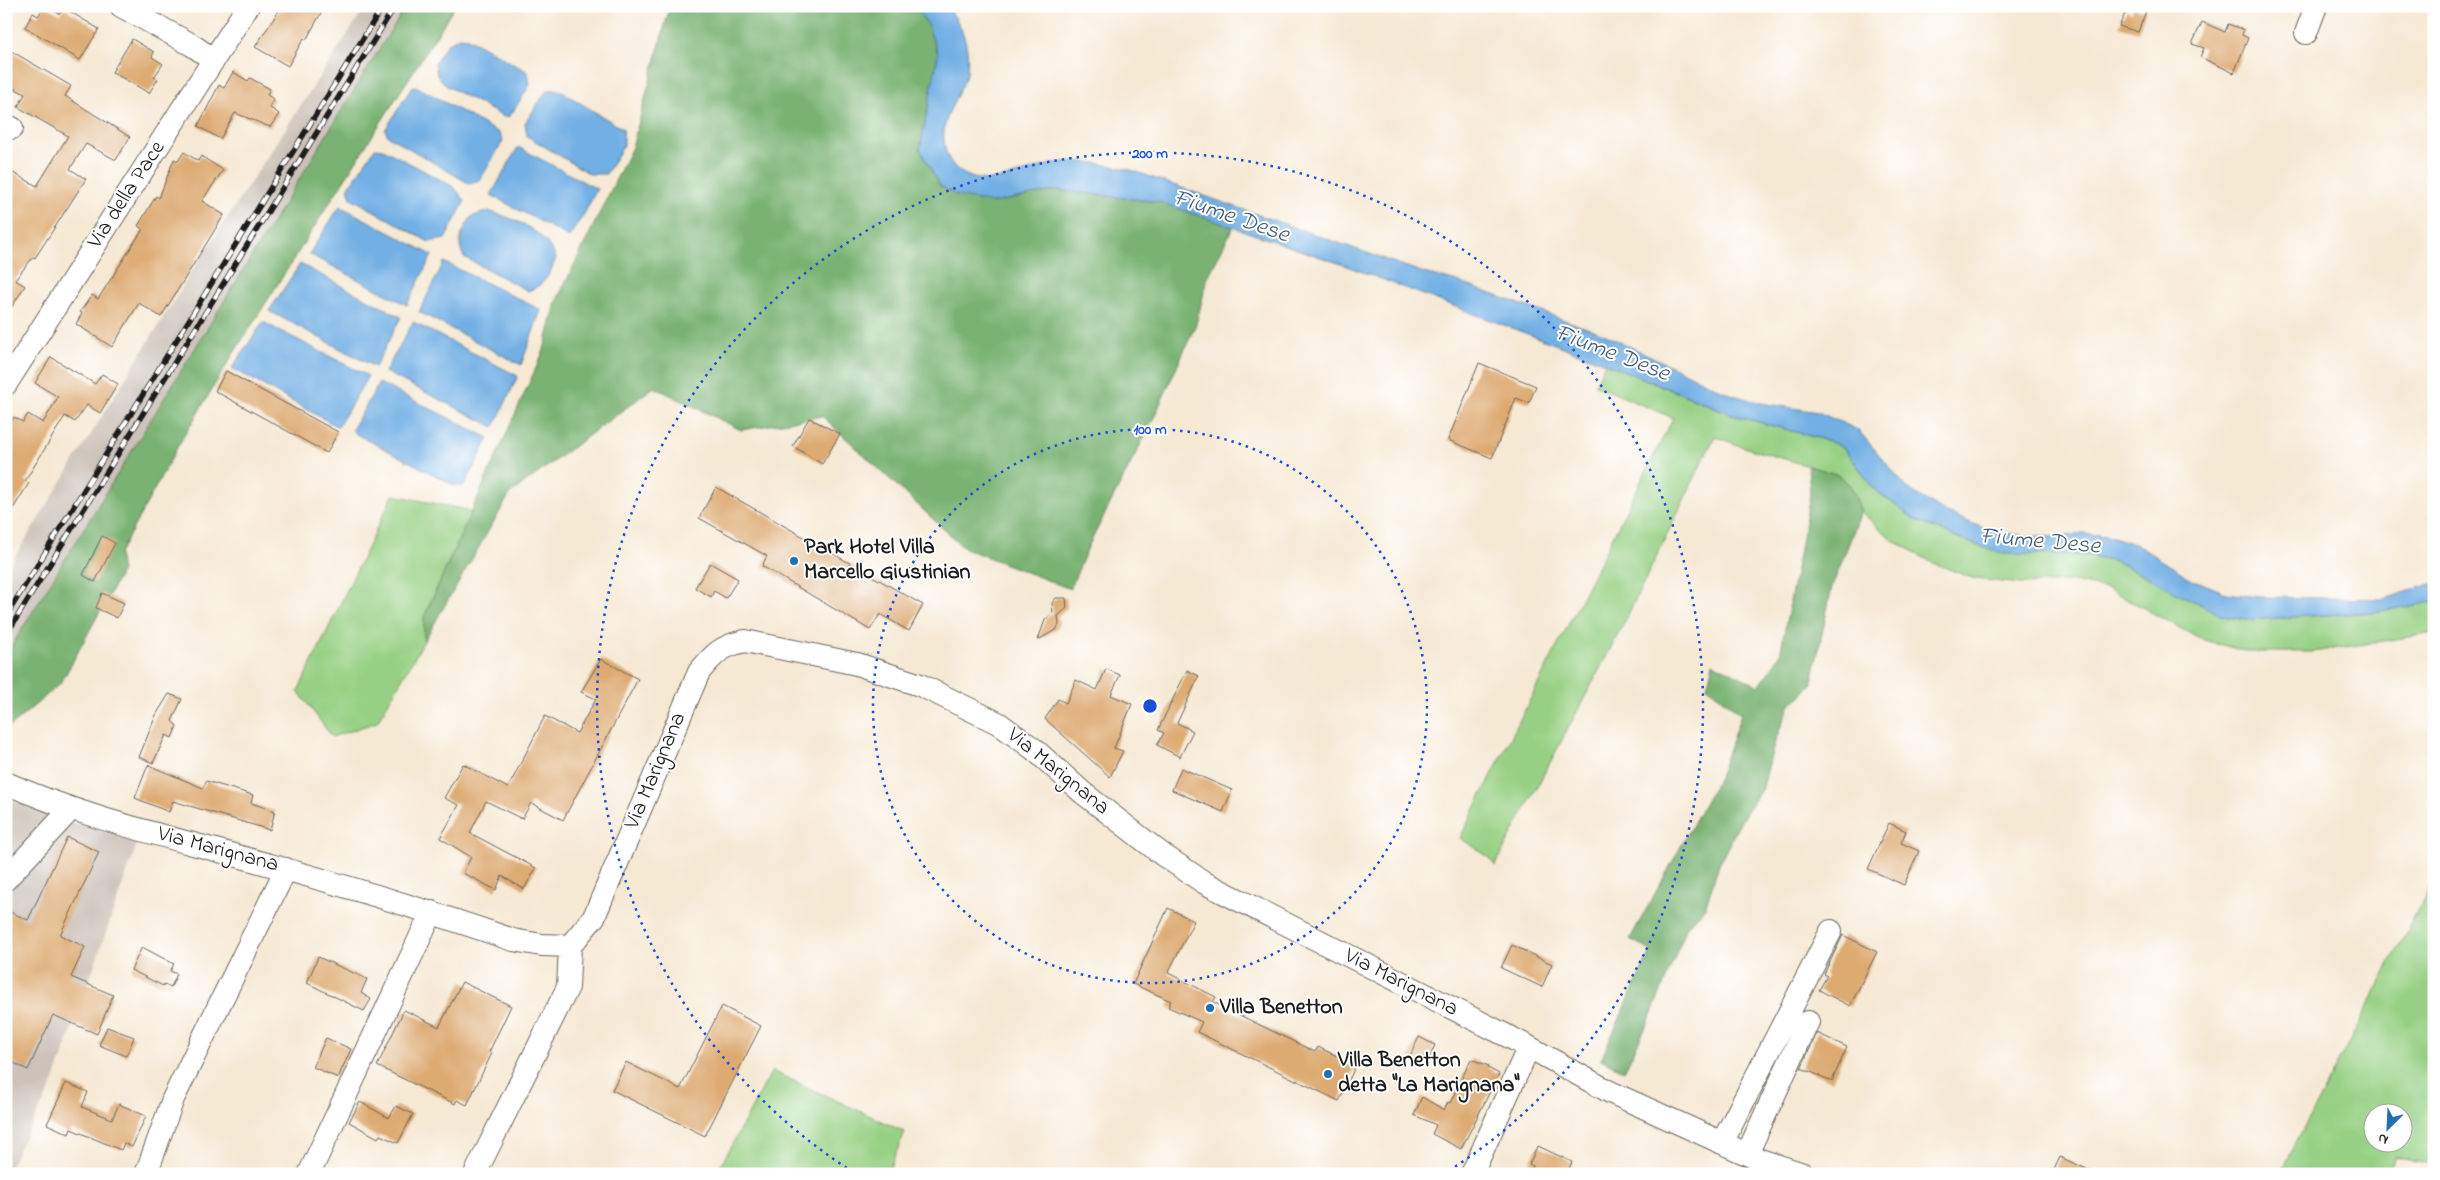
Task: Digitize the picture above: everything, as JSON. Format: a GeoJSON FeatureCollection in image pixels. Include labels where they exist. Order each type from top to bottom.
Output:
{"type":"FeatureCollection","features":[{"type":"Feature","properties":{"kind":"street"},"geometry":{"type":"LineString","coordinates":[[121,6],[192,45],[214,60]]}},
{"type":"Feature","properties":{"kind":"street","name":"Via della Pace"},"geometry":{"type":"LineString","coordinates":[[6,384],[13,361],[248,6]]}},
{"type":"Feature","properties":{"kind":"street"},"geometry":{"type":"LineString","coordinates":[[2306,33],[2316,6]]}},
{"type":"Feature","properties":{"kind":"street","name":"Via Marignana"},"geometry":{"type":"LineString","coordinates":[[6,783],[71,809],[432,912],[513,940],[542,945],[570,946],[594,918],[699,672],[713,655],[727,645],[744,641],[857,664],[920,685],[998,723],[1035,750],[1083,793],[1162,856],[1205,883],[1527,1046],[1610,1092],[1747,1154],[1803,1174]]}},
{"type":"Feature","properties":{"kind":"street"},"geometry":{"type":"LineString","coordinates":[[6,880],[71,809]]}},
{"type":"Feature","properties":{"kind":"street"},"geometry":{"type":"LineString","coordinates":[[146,1174],[173,1099],[286,869]]}},
{"type":"Feature","properties":{"kind":"street"},"geometry":{"type":"LineString","coordinates":[[309,1174],[432,912]]}},
{"type":"Feature","properties":{"kind":"street"},"geometry":{"type":"LineString","coordinates":[[1722,1143],[1831,931]]}},
{"type":"Feature","properties":{"kind":"street"},"geometry":{"type":"LineString","coordinates":[[475,1174],[568,987],[570,946]]}},
{"type":"Feature","properties":{"kind":"street"},"geometry":{"type":"LineString","coordinates":[[1747,1154],[1808,1022]]}},
{"type":"Feature","properties":{"kind":"street"},"geometry":{"type":"LineString","coordinates":[[1472,1174],[1526,1053],[1527,1046]]}},
{"type":"Feature","properties":{"kind":"shaded area"},"geometry":{"type":"Polygon","coordinates":[[[366,6],[406,6],[6,655],[6,571],[191,273],[366,6]]]}},
{"type":"Feature","properties":{"kind":"shaded area"},"geometry":{"type":"Polygon","coordinates":[[[6,798],[57,818],[138,841],[52,1086],[6,1173],[6,798]]]}},
{"type":"Feature","properties":{"kind":"green space"},"geometry":{"type":"Polygon","coordinates":[[[406,6],[455,6],[232,356],[178,446],[119,554],[122,571],[61,683],[6,730],[6,655],[406,6]]]}},
{"type":"Feature","properties":{"kind":"green space"},"geometry":{"type":"Polygon","coordinates":[[[670,6],[914,6],[927,23],[938,54],[920,149],[992,203],[1057,190],[1159,202],[1233,227],[1208,277],[1196,324],[1152,422],[1089,545],[1070,589],[964,548],[822,416],[741,430],[654,387],[510,494],[424,641],[424,617],[544,350],[556,302],[632,147],[670,6]]]}},
{"type":"Feature","properties":{"kind":"green space"},"geometry":{"type":"Polygon","coordinates":[[[1605,363],[1736,416],[1829,441],[1844,448],[1874,489],[1917,521],[2116,561],[2223,616],[2247,620],[2373,612],[2434,602],[2434,633],[2313,652],[2247,652],[2198,638],[2109,589],[2072,582],[2022,584],[1975,579],[1933,563],[1893,540],[1861,512],[1851,486],[1836,474],[1740,446],[1715,436],[1622,627],[1495,866],[1490,858],[1460,838],[1673,418],[1595,385],[1605,363]]]}},
{"type":"Feature","properties":{"kind":"green space"},"geometry":{"type":"Polygon","coordinates":[[[1808,466],[1830,472],[1844,479],[1852,491],[1861,512],[1832,587],[1811,686],[1789,707],[1775,741],[1763,787],[1742,819],[1719,864],[1705,908],[1687,927],[1648,1023],[1624,1071],[1601,1059],[1651,951],[1630,939],[1719,777],[1741,714],[1707,687],[1713,663],[1759,686],[1780,655],[1810,495],[1808,466]]]}},
{"type":"Feature","properties":{"kind":"green space"},"geometry":{"type":"Polygon","coordinates":[[[393,495],[472,511],[424,617],[424,641],[377,722],[332,737],[298,691],[393,495]]]}},
{"type":"Feature","properties":{"kind":"green space"},"geometry":{"type":"Polygon","coordinates":[[[2434,879],[2434,1166],[2395,1157],[2387,1174],[2280,1174],[2434,879]]]}},
{"type":"Feature","properties":{"kind":"green space"},"geometry":{"type":"Polygon","coordinates":[[[772,1071],[905,1132],[887,1174],[716,1174],[772,1071]]]}},
{"type":"Feature","properties":{"kind":"water","name":"Fiume Dese"},"geometry":{"type":"Polygon","coordinates":[[[914,6],[947,6],[957,21],[964,37],[968,63],[967,73],[945,123],[944,139],[947,154],[953,164],[958,170],[973,178],[985,180],[998,179],[1063,162],[1089,162],[1122,168],[1424,273],[1458,282],[1604,334],[1730,394],[1761,403],[1818,412],[1858,430],[1908,489],[1945,512],[1990,531],[2028,536],[2060,537],[2083,533],[2114,537],[2137,545],[2192,579],[2226,593],[2259,597],[2385,599],[2434,583],[2434,602],[2373,612],[2247,620],[2223,616],[2116,561],[2086,555],[2003,554],[1973,544],[1917,521],[1874,489],[1844,448],[1829,441],[1737,416],[1605,363],[1341,264],[1159,202],[1057,190],[992,203],[958,196],[940,186],[920,149],[938,54],[927,23],[914,6]]]}},
{"type":"Feature","properties":{"kind":"water"},"geometry":{"type":"Polygon","coordinates":[[[460,37],[468,38],[528,72],[530,85],[510,116],[504,117],[447,86],[437,75],[435,63],[448,43],[460,37]]]}},
{"type":"Feature","properties":{"kind":"water"},"geometry":{"type":"Polygon","coordinates":[[[416,86],[499,133],[503,141],[480,180],[470,184],[388,136],[385,130],[412,87],[416,86]]]}},
{"type":"Feature","properties":{"kind":"water"},"geometry":{"type":"Polygon","coordinates":[[[547,90],[559,90],[623,129],[624,145],[606,174],[590,174],[527,136],[525,123],[547,90]]]}},
{"type":"Feature","properties":{"kind":"water"},"geometry":{"type":"Polygon","coordinates":[[[518,147],[597,189],[569,237],[491,195],[518,147]]]}},
{"type":"Feature","properties":{"kind":"water"},"geometry":{"type":"Polygon","coordinates":[[[375,148],[383,149],[454,187],[465,201],[445,239],[429,242],[351,198],[348,188],[375,148]]]}},
{"type":"Feature","properties":{"kind":"water"},"geometry":{"type":"Polygon","coordinates":[[[340,206],[432,255],[407,305],[309,254],[340,206]]]}},
{"type":"Feature","properties":{"kind":"water"},"geometry":{"type":"Polygon","coordinates":[[[488,211],[528,227],[537,233],[551,248],[556,258],[549,274],[539,286],[528,291],[464,257],[460,241],[465,227],[471,217],[488,211]]]}},
{"type":"Feature","properties":{"kind":"water"},"geometry":{"type":"Polygon","coordinates":[[[444,262],[541,310],[521,365],[419,312],[444,262]]]}},
{"type":"Feature","properties":{"kind":"water"},"geometry":{"type":"Polygon","coordinates":[[[300,264],[401,317],[375,367],[269,311],[300,264]]]}},
{"type":"Feature","properties":{"kind":"water"},"geometry":{"type":"Polygon","coordinates":[[[263,322],[368,376],[338,427],[232,368],[263,322]]]}},
{"type":"Feature","properties":{"kind":"water"},"geometry":{"type":"Polygon","coordinates":[[[413,322],[518,376],[494,427],[385,372],[413,322]]]}},
{"type":"Feature","properties":{"kind":"water"},"geometry":{"type":"Polygon","coordinates":[[[379,383],[489,438],[464,486],[454,485],[356,434],[352,430],[379,383]]]}},
{"type":"Feature","properties":{"kind":"building"},"geometry":{"type":"Polygon","coordinates":[[[45,6],[60,14],[64,8],[99,29],[80,60],[25,27],[33,13],[38,16],[45,6]]]}},
{"type":"Feature","properties":{"kind":"building"},"geometry":{"type":"Polygon","coordinates":[[[282,6],[325,6],[306,40],[304,38],[288,66],[255,47],[282,6]]]}},
{"type":"Feature","properties":{"kind":"building"},"geometry":{"type":"Polygon","coordinates":[[[2134,8],[2146,11],[2138,32],[2119,26],[2127,10],[2131,13],[2134,8]]]}},
{"type":"Feature","properties":{"kind":"building"},"geometry":{"type":"Polygon","coordinates":[[[2202,22],[2225,32],[2228,24],[2244,30],[2242,35],[2248,38],[2234,73],[2200,57],[2204,48],[2192,44],[2202,22]]]}},
{"type":"Feature","properties":{"kind":"building"},"geometry":{"type":"Polygon","coordinates":[[[132,39],[154,52],[152,57],[163,64],[154,77],[158,79],[149,93],[112,72],[132,39]]]}},
{"type":"Feature","properties":{"kind":"building"},"geometry":{"type":"Polygon","coordinates":[[[6,48],[71,86],[65,96],[130,137],[116,160],[86,144],[70,169],[86,179],[35,258],[33,257],[15,280],[25,286],[6,316],[6,169],[37,186],[68,136],[18,107],[25,94],[6,84],[6,48]]]}},
{"type":"Feature","properties":{"kind":"building"},"geometry":{"type":"Polygon","coordinates":[[[233,72],[248,81],[250,78],[270,89],[267,95],[274,99],[269,107],[279,114],[270,127],[235,113],[220,139],[198,126],[219,85],[224,88],[233,72]]]}},
{"type":"Feature","properties":{"kind":"building"},"geometry":{"type":"Polygon","coordinates":[[[184,152],[198,161],[201,156],[223,170],[202,201],[224,215],[161,317],[139,303],[112,347],[76,324],[82,313],[80,312],[92,295],[98,299],[143,229],[138,226],[156,196],[159,198],[174,159],[178,161],[184,152]]]}},
{"type":"Feature","properties":{"kind":"building"},"geometry":{"type":"Polygon","coordinates":[[[51,357],[95,384],[102,374],[118,384],[100,413],[87,405],[75,422],[65,416],[25,481],[29,483],[6,520],[6,429],[14,417],[23,422],[28,414],[43,423],[58,397],[35,383],[51,357]]]}},
{"type":"Feature","properties":{"kind":"building"},"geometry":{"type":"Polygon","coordinates":[[[1479,363],[1536,386],[1529,403],[1516,398],[1492,458],[1448,440],[1479,363]]]}},
{"type":"Feature","properties":{"kind":"building"},"geometry":{"type":"Polygon","coordinates":[[[226,371],[338,432],[327,453],[215,391],[226,371]]]}},
{"type":"Feature","properties":{"kind":"building"},"geometry":{"type":"Polygon","coordinates":[[[809,418],[840,434],[822,464],[793,446],[809,418]]]}},
{"type":"Feature","properties":{"kind":"building"},"geometry":{"type":"Polygon","coordinates":[[[716,487],[923,605],[909,631],[880,614],[870,630],[762,566],[767,556],[699,518],[716,487]]]}},
{"type":"Feature","properties":{"kind":"building"},"geometry":{"type":"Polygon","coordinates":[[[102,536],[115,543],[95,582],[83,575],[102,536]]]}},
{"type":"Feature","properties":{"kind":"building"},"geometry":{"type":"Polygon","coordinates":[[[710,563],[738,579],[726,598],[714,591],[711,597],[695,588],[710,563]]]}},
{"type":"Feature","properties":{"kind":"building"},"geometry":{"type":"Polygon","coordinates":[[[102,593],[124,603],[117,618],[96,608],[102,593]]]}},
{"type":"Feature","properties":{"kind":"building"},"geometry":{"type":"Polygon","coordinates":[[[1056,598],[1066,598],[1067,608],[1058,616],[1059,624],[1057,629],[1038,640],[1045,620],[1053,613],[1052,603],[1056,598]]]}},
{"type":"Feature","properties":{"kind":"building"},"geometry":{"type":"Polygon","coordinates":[[[601,659],[638,679],[563,820],[531,803],[522,819],[486,801],[470,833],[536,868],[524,889],[502,876],[496,890],[463,873],[471,857],[440,838],[459,805],[444,798],[463,764],[508,788],[545,716],[577,733],[596,699],[581,692],[601,659]]]}},
{"type":"Feature","properties":{"kind":"building"},"geometry":{"type":"Polygon","coordinates":[[[1106,669],[1120,675],[1111,695],[1132,704],[1114,748],[1123,751],[1110,777],[1045,719],[1058,699],[1066,703],[1076,680],[1097,690],[1106,669]]]}},
{"type":"Feature","properties":{"kind":"building"},"geometry":{"type":"Polygon","coordinates":[[[1187,670],[1199,676],[1177,723],[1193,731],[1180,757],[1157,745],[1164,733],[1158,730],[1187,670]]]}},
{"type":"Feature","properties":{"kind":"building"},"geometry":{"type":"Polygon","coordinates":[[[169,694],[182,699],[172,721],[177,726],[172,738],[166,735],[153,763],[139,757],[156,715],[169,694]]]}},
{"type":"Feature","properties":{"kind":"building"},"geometry":{"type":"Polygon","coordinates":[[[148,765],[203,788],[206,781],[253,795],[251,803],[275,811],[270,830],[173,801],[169,812],[135,798],[148,765]]]}},
{"type":"Feature","properties":{"kind":"building"},"geometry":{"type":"Polygon","coordinates":[[[1181,768],[1232,790],[1223,812],[1172,790],[1181,768]]]}},
{"type":"Feature","properties":{"kind":"building"},"geometry":{"type":"Polygon","coordinates":[[[1889,823],[1906,831],[1901,843],[1919,851],[1904,885],[1868,869],[1889,823]]]}},
{"type":"Feature","properties":{"kind":"building"},"geometry":{"type":"Polygon","coordinates":[[[67,837],[99,852],[60,935],[85,947],[71,977],[113,995],[97,1034],[53,1015],[28,1070],[6,1059],[6,910],[28,920],[67,837]]]}},
{"type":"Feature","properties":{"kind":"building"},"geometry":{"type":"Polygon","coordinates":[[[1168,908],[1194,921],[1168,973],[1216,997],[1213,1002],[1315,1052],[1318,1047],[1356,1065],[1339,1101],[1197,1032],[1202,1022],[1168,1007],[1171,1001],[1133,984],[1168,908]]]}},
{"type":"Feature","properties":{"kind":"building"},"geometry":{"type":"Polygon","coordinates":[[[1843,935],[1877,952],[1850,1006],[1819,990],[1827,976],[1824,974],[1843,935]]]}},
{"type":"Feature","properties":{"kind":"building"},"geometry":{"type":"Polygon","coordinates":[[[1512,945],[1552,964],[1542,987],[1501,968],[1512,945]]]}},
{"type":"Feature","properties":{"kind":"building"},"geometry":{"type":"Polygon","coordinates":[[[142,947],[174,964],[170,971],[177,974],[171,987],[164,984],[163,986],[131,970],[142,947]]]}},
{"type":"Feature","properties":{"kind":"building"},"geometry":{"type":"Polygon","coordinates":[[[318,957],[367,979],[361,993],[371,999],[364,1011],[307,983],[318,957]]]}},
{"type":"Feature","properties":{"kind":"building"},"geometry":{"type":"Polygon","coordinates":[[[462,982],[511,1006],[489,1052],[492,1053],[467,1105],[457,1100],[455,1104],[377,1066],[404,1010],[439,1027],[462,982]]]}},
{"type":"Feature","properties":{"kind":"building"},"geometry":{"type":"Polygon","coordinates":[[[722,1006],[761,1026],[705,1136],[612,1090],[626,1062],[680,1089],[722,1006]]]}},
{"type":"Feature","properties":{"kind":"building"},"geometry":{"type":"Polygon","coordinates":[[[107,1027],[134,1037],[126,1056],[99,1045],[107,1027]]]}},
{"type":"Feature","properties":{"kind":"building"},"geometry":{"type":"Polygon","coordinates":[[[1817,1033],[1847,1047],[1832,1081],[1801,1068],[1817,1033]]]}},
{"type":"Feature","properties":{"kind":"building"},"geometry":{"type":"Polygon","coordinates":[[[1419,1037],[1435,1045],[1426,1066],[1409,1058],[1419,1037]]]}},
{"type":"Feature","properties":{"kind":"building"},"geometry":{"type":"Polygon","coordinates":[[[326,1038],[351,1049],[338,1078],[313,1067],[326,1038]]]}},
{"type":"Feature","properties":{"kind":"building"},"geometry":{"type":"Polygon","coordinates":[[[1471,1059],[1489,1066],[1488,1068],[1499,1074],[1461,1149],[1432,1134],[1436,1125],[1414,1115],[1422,1097],[1444,1110],[1448,1102],[1450,1103],[1471,1059]]]}},
{"type":"Feature","properties":{"kind":"building"},"geometry":{"type":"Polygon","coordinates":[[[66,1083],[88,1092],[82,1107],[112,1119],[119,1104],[146,1116],[132,1147],[124,1143],[121,1150],[71,1129],[69,1134],[47,1124],[66,1083]]]}},
{"type":"Feature","properties":{"kind":"building"},"geometry":{"type":"Polygon","coordinates":[[[360,1102],[389,1118],[396,1106],[413,1114],[398,1143],[380,1135],[378,1138],[349,1122],[360,1102]]]}},
{"type":"Feature","properties":{"kind":"building"},"geometry":{"type":"Polygon","coordinates":[[[1538,1146],[1572,1162],[1567,1174],[1530,1174],[1533,1166],[1529,1164],[1538,1146]]]}},
{"type":"Feature","properties":{"kind":"building"},"geometry":{"type":"Polygon","coordinates":[[[2060,1157],[2098,1174],[2052,1174],[2060,1157]]]}},
{"type":"Feature","properties":{"kind":"railway"},"geometry":{"type":"LineString","coordinates":[[6,616],[383,6]]}},
{"type":"Feature","properties":{"kind":"railway"},"geometry":{"type":"LineString","coordinates":[[6,635],[395,6]]}},
{"type":"Feature","properties":{"kind":"place","name":"Park Hotel Villa Marcello Giustinian"},"geometry":{"type":"Point","coordinates":[794,561]}},
{"type":"Feature","properties":{"kind":"place","name":"Villa Benetton"},"geometry":{"type":"Point","coordinates":[1210,1008]}},
{"type":"Feature","properties":{"kind":"place","name":"Villa Benetton detta \"La Marignana\""},"geometry":{"type":"Point","coordinates":[1328,1074]}}]}
